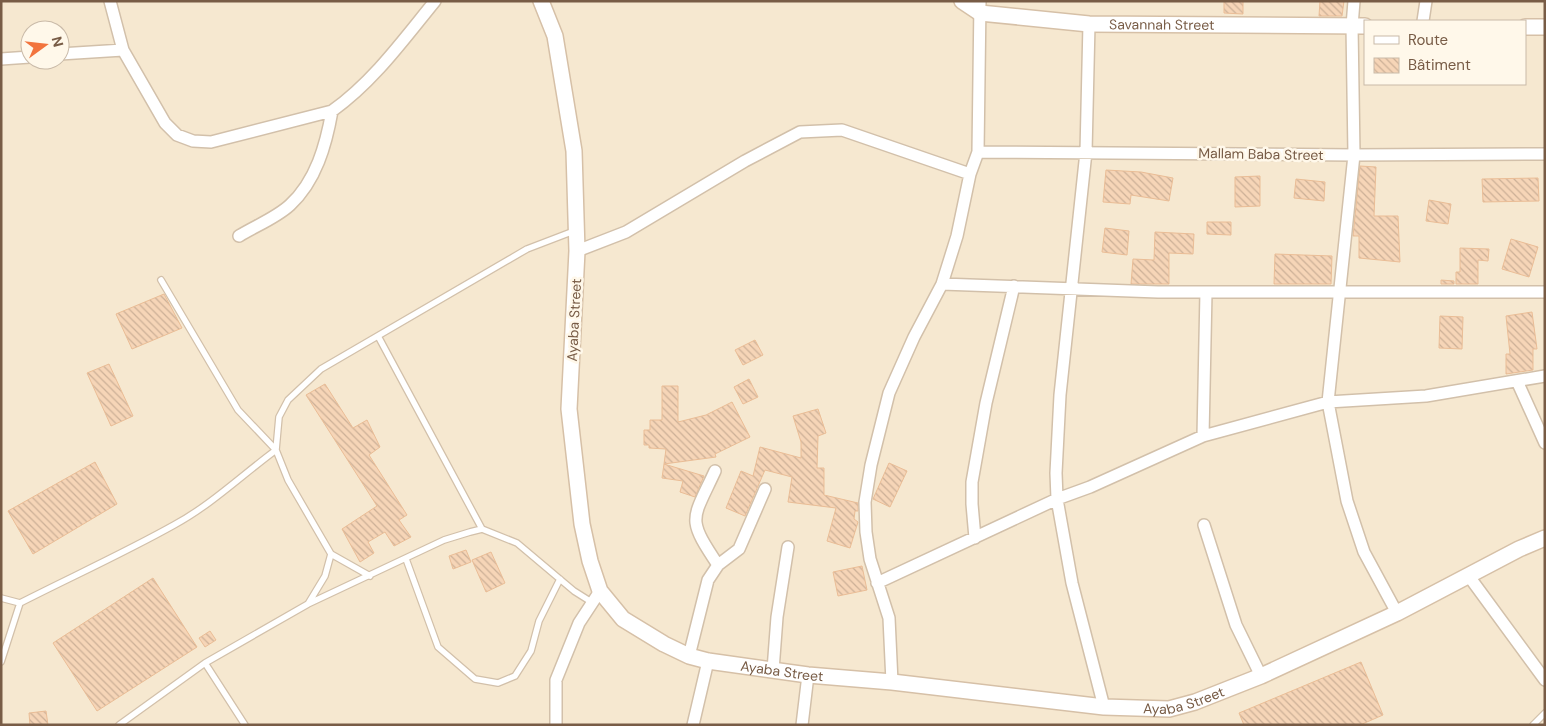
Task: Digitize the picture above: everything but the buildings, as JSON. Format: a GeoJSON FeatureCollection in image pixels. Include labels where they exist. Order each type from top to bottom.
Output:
{"type":"FeatureCollection","features":[{"type":"Feature","properties":{"kind":"main road","name":"Ayaba Street"},"geometry":{"type":"LineString","coordinates":[[541,1],[554,36],[562,73],[574,152],[577,251],[569,410],[582,524],[597,597],[623,619],[664,644],[690,656],[708,661],[808,675],[892,682],[1104,707],[1169,709],[1195,702],[1261,676],[1397,613],[1468,575],[1545,538]]}},
{"type":"Feature","properties":{"kind":"main road","name":"Savannah Street"},"geometry":{"type":"LineString","coordinates":[[962,1],[980,7],[1089,24],[1358,26]]}},
{"type":"Feature","properties":{"kind":"main road"},"geometry":{"type":"LineString","coordinates":[[1526,27],[1545,27]]}},
{"type":"Feature","properties":{"kind":"street"},"geometry":{"type":"LineString","coordinates":[[110,1],[123,50],[165,123],[177,135],[193,141],[210,142],[332,111],[345,102],[396,50],[435,1]]}},
{"type":"Feature","properties":{"kind":"street"},"geometry":{"type":"LineString","coordinates":[[1354,1],[1358,26],[1354,155],[1328,402],[1347,501],[1364,552],[1397,613]]}},
{"type":"Feature","properties":{"kind":"street"},"geometry":{"type":"LineString","coordinates":[[1423,20],[1426,1]]}},
{"type":"Feature","properties":{"kind":"street"},"geometry":{"type":"LineString","coordinates":[[892,682],[889,618],[877,584],[866,532],[865,502],[889,393],[914,337],[942,284],[957,236],[970,174],[978,152],[980,7]]}},
{"type":"Feature","properties":{"kind":"street"},"geometry":{"type":"LineString","coordinates":[[1089,24],[1086,152],[1057,441],[1057,499],[1072,583],[1104,707]]}},
{"type":"Feature","properties":{"kind":"street"},"geometry":{"type":"LineString","coordinates":[[70,53],[123,50]]}},
{"type":"Feature","properties":{"kind":"street"},"geometry":{"type":"LineString","coordinates":[[1,59],[20,58]]}},
{"type":"Feature","properties":{"kind":"street"},"geometry":{"type":"LineString","coordinates":[[240,236],[288,206],[307,187],[326,142],[332,111]]}},
{"type":"Feature","properties":{"kind":"street"},"geometry":{"type":"LineString","coordinates":[[577,251],[644,222],[679,199],[800,132],[842,130],[970,174]]}},
{"type":"Feature","properties":{"kind":"street","name":"Mallam Baba Street"},"geometry":{"type":"LineString","coordinates":[[978,152],[1354,155],[1545,154]]}},
{"type":"Feature","properties":{"kind":"street"},"geometry":{"type":"LineString","coordinates":[[942,284],[1071,288],[1100,291],[1545,292]]}},
{"type":"Feature","properties":{"kind":"street"},"geometry":{"type":"LineString","coordinates":[[975,538],[972,482],[986,402],[1014,286]]}},
{"type":"Feature","properties":{"kind":"street"},"geometry":{"type":"LineString","coordinates":[[1203,436],[1206,292]]}},
{"type":"Feature","properties":{"kind":"street"},"geometry":{"type":"LineString","coordinates":[[877,584],[1057,499],[1090,487],[1203,436],[1328,402],[1426,396],[1545,376]]}},
{"type":"Feature","properties":{"kind":"street"},"geometry":{"type":"LineString","coordinates":[[1517,381],[1545,443]]}},
{"type":"Feature","properties":{"kind":"street"},"geometry":{"type":"LineString","coordinates":[[714,470],[695,513],[695,526],[700,538],[718,565]]}},
{"type":"Feature","properties":{"kind":"street"},"geometry":{"type":"LineString","coordinates":[[690,656],[708,580],[718,565],[740,549],[764,489]]}},
{"type":"Feature","properties":{"kind":"street"},"geometry":{"type":"LineString","coordinates":[[1204,525],[1236,625],[1261,676]]}},
{"type":"Feature","properties":{"kind":"street"},"geometry":{"type":"LineString","coordinates":[[773,670],[777,617],[788,546]]}},
{"type":"Feature","properties":{"kind":"street"},"geometry":{"type":"LineString","coordinates":[[1468,575],[1545,680]]}},
{"type":"Feature","properties":{"kind":"street"},"geometry":{"type":"LineString","coordinates":[[556,725],[556,680],[579,623],[597,597]]}},
{"type":"Feature","properties":{"kind":"street"},"geometry":{"type":"LineString","coordinates":[[693,725],[708,661]]}},
{"type":"Feature","properties":{"kind":"street"},"geometry":{"type":"LineString","coordinates":[[802,725],[808,675]]}},
{"type":"Feature","properties":{"kind":"lane"},"geometry":{"type":"LineString","coordinates":[[1,598],[20,603],[174,525],[208,504],[232,482],[276,450],[279,418],[288,400],[321,369],[527,250],[575,230]]}},
{"type":"Feature","properties":{"kind":"lane"},"geometry":{"type":"LineString","coordinates":[[161,280],[238,410],[276,450],[288,480],[331,554],[370,576]]}},
{"type":"Feature","properties":{"kind":"lane"},"geometry":{"type":"LineString","coordinates":[[378,336],[482,530]]}},
{"type":"Feature","properties":{"kind":"lane"},"geometry":{"type":"LineString","coordinates":[[119,725],[205,663],[308,604],[444,540],[482,530],[517,543],[574,591],[597,597]]}},
{"type":"Feature","properties":{"kind":"lane"},"geometry":{"type":"LineString","coordinates":[[308,604],[325,576],[331,554]]}},
{"type":"Feature","properties":{"kind":"lane"},"geometry":{"type":"LineString","coordinates":[[406,558],[438,647],[475,679],[498,683],[515,676],[531,651],[539,621],[560,579]]}},
{"type":"Feature","properties":{"kind":"lane"},"geometry":{"type":"LineString","coordinates":[[1,662],[20,603]]}},
{"type":"Feature","properties":{"kind":"lane"},"geometry":{"type":"LineString","coordinates":[[205,663],[245,725]]}},
{"type":"Feature","properties":{"kind":"lane"},"geometry":{"type":"LineString","coordinates":[[1533,725],[1545,713]]}},
{"type":"Feature","properties":{"kind":"shaded area"},"geometry":{"type":"Polygon","coordinates":[[[1,1],[1545,1],[1545,725],[1,725],[1,1]]]}}]}
